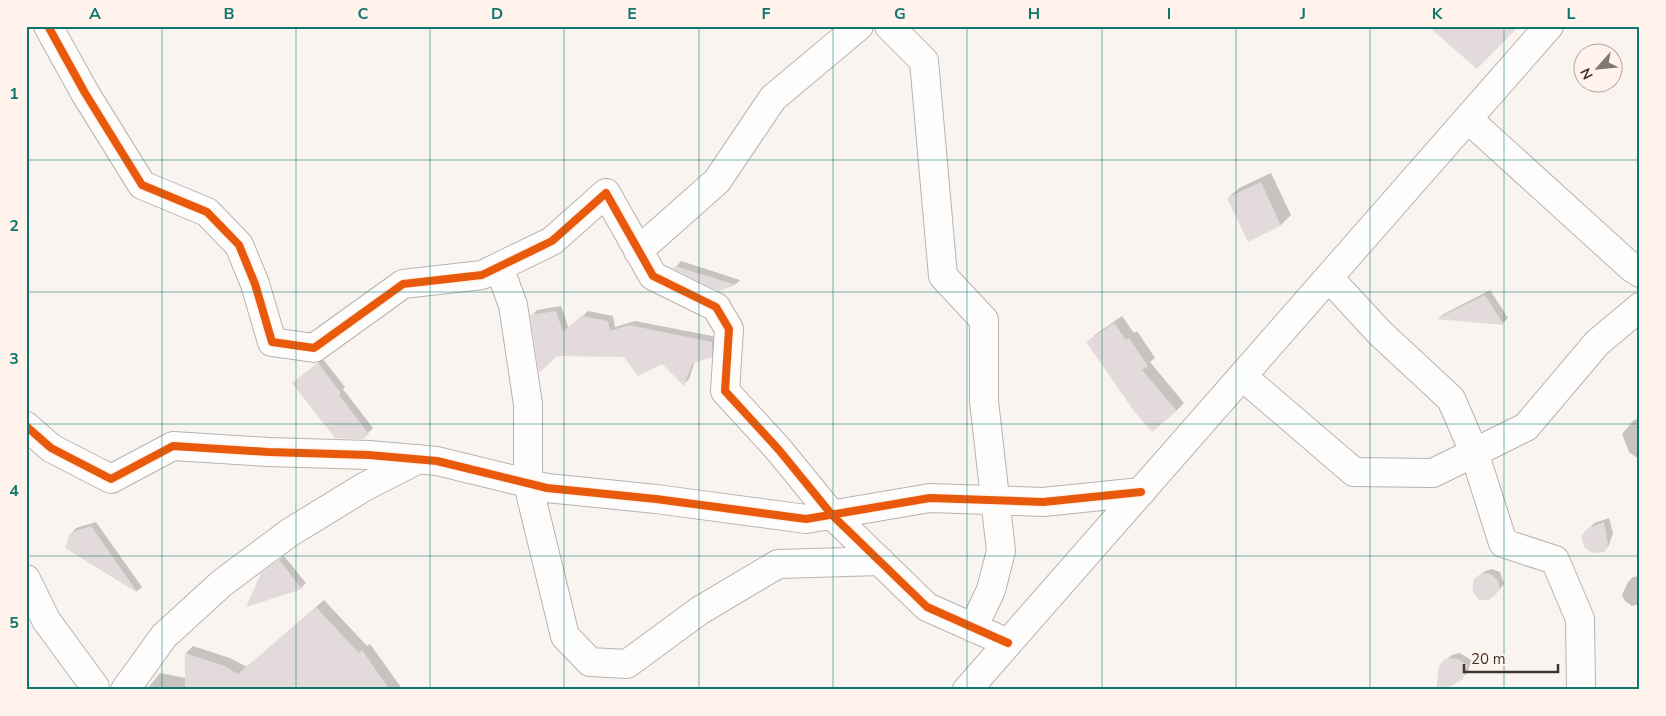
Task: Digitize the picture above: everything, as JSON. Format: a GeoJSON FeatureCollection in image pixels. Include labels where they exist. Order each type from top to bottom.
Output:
{"type":"FeatureCollection","features":[{"type":"Feature","properties":{"kind":"street"},"geometry":{"type":"LineString","coordinates":[[48,26],[85,93],[142,184],[206,212],[239,245],[256,284],[272,342],[314,348],[402,284],[482,275],[552,241],[606,193],[653,276],[716,307],[729,330],[725,391],[779,450],[832,515],[927,607],[1008,643]]}},
{"type":"Feature","properties":{"kind":"street"},"geometry":{"type":"LineString","coordinates":[[638,251],[718,181],[773,98],[860,26]]}},
{"type":"Feature","properties":{"kind":"street"},"geometry":{"type":"LineString","coordinates":[[889,26],[924,62],[943,276],[984,320],[984,401],[1001,551],[991,590],[973,628]]}},
{"type":"Feature","properties":{"kind":"street"},"geometry":{"type":"LineString","coordinates":[[967,690],[1549,26]]}},
{"type":"Feature","properties":{"kind":"street"},"geometry":{"type":"LineString","coordinates":[[1468,119],[1631,268],[1640,273]]}},
{"type":"Feature","properties":{"kind":"street"},"geometry":{"type":"LineString","coordinates":[[499,267],[512,305],[528,404],[528,484],[565,636],[590,662],[627,664],[699,611],[778,564],[880,561]]}},
{"type":"Feature","properties":{"kind":"street"},"geometry":{"type":"LineString","coordinates":[[1329,278],[1380,333],[1451,398],[1474,452],[1503,543],[1555,560],[1580,619],[1581,690]]}},
{"type":"Feature","properties":{"kind":"street"},"geometry":{"type":"LineString","coordinates":[[1242,376],[1354,472],[1433,473],[1526,427],[1597,343],[1640,307]]}},
{"type":"Feature","properties":{"kind":"street"},"geometry":{"type":"LineString","coordinates":[[26,426],[51,448],[112,479],[173,446],[437,461],[547,488],[656,499],[806,519],[930,498],[1043,502],[1141,492]]}},
{"type":"Feature","properties":{"kind":"street"},"geometry":{"type":"LineString","coordinates":[[125,690],[164,636],[222,583],[290,533],[364,487],[419,459]]}},
{"type":"Feature","properties":{"kind":"street"},"geometry":{"type":"LineString","coordinates":[[26,579],[46,620],[95,686],[95,690]]}},
{"type":"Feature","properties":{"kind":"building"},"geometry":{"type":"Polygon","coordinates":[[[1428,26],[1519,26],[1477,69],[1428,26]]]}},
{"type":"Feature","properties":{"kind":"building"},"geometry":{"type":"Polygon","coordinates":[[[1261,182],[1281,226],[1248,242],[1227,198],[1261,182]]]}},
{"type":"Feature","properties":{"kind":"building"},"geometry":{"type":"Polygon","coordinates":[[[675,266],[736,285],[719,291],[672,268],[675,266]]]}},
{"type":"Feature","properties":{"kind":"building"},"geometry":{"type":"Polygon","coordinates":[[[1485,295],[1504,325],[1436,319],[1485,295]]]}},
{"type":"Feature","properties":{"kind":"building"},"geometry":{"type":"Polygon","coordinates":[[[556,311],[563,332],[581,316],[608,321],[610,331],[629,325],[712,342],[712,357],[692,364],[684,386],[662,364],[638,376],[624,357],[557,356],[539,373],[530,315],[556,311]]]}},
{"type":"Feature","properties":{"kind":"building"},"geometry":{"type":"Polygon","coordinates":[[[1114,323],[1126,340],[1129,338],[1148,366],[1142,370],[1177,411],[1152,432],[1134,411],[1086,342],[1114,323]]]}},
{"type":"Feature","properties":{"kind":"building"},"geometry":{"type":"Polygon","coordinates":[[[318,363],[341,393],[339,395],[369,434],[363,439],[335,438],[292,383],[318,363]]]}},
{"type":"Feature","properties":{"kind":"building"},"geometry":{"type":"Polygon","coordinates":[[[1604,522],[1608,543],[1605,552],[1592,553],[1584,547],[1582,535],[1588,528],[1604,522]]]}},
{"type":"Feature","properties":{"kind":"building"},"geometry":{"type":"Polygon","coordinates":[[[91,526],[138,593],[65,548],[70,533],[91,526]]]}},
{"type":"Feature","properties":{"kind":"building"},"geometry":{"type":"Polygon","coordinates":[[[279,560],[302,589],[246,607],[261,573],[279,560]]]}},
{"type":"Feature","properties":{"kind":"building"},"geometry":{"type":"Polygon","coordinates":[[[1482,573],[1491,574],[1498,581],[1500,590],[1489,600],[1479,600],[1473,592],[1473,582],[1482,573]]]}},
{"type":"Feature","properties":{"kind":"building"},"geometry":{"type":"Polygon","coordinates":[[[316,607],[359,653],[362,650],[390,690],[185,690],[185,653],[222,665],[238,674],[316,607]]]}},
{"type":"Feature","properties":{"kind":"building"},"geometry":{"type":"Polygon","coordinates":[[[1445,659],[1458,659],[1467,665],[1463,679],[1444,690],[1436,690],[1439,666],[1445,659]]]}},
{"type":"Feature","properties":{"kind":"cycle path"},"geometry":{"type":"LineString","coordinates":[[48,26],[85,93],[142,185],[207,212],[239,245],[255,284],[272,342],[314,348],[403,284],[482,275],[552,241],[606,193],[653,276],[716,307],[729,329],[725,391],[779,450],[832,515],[927,607],[1008,643]]}},
{"type":"Feature","properties":{"kind":"cycle path"},"geometry":{"type":"LineString","coordinates":[[26,426],[51,448],[111,479],[173,446],[268,452],[369,455],[437,461],[547,488],[656,499],[806,519],[930,498],[1043,502],[1141,492]]}}]}
